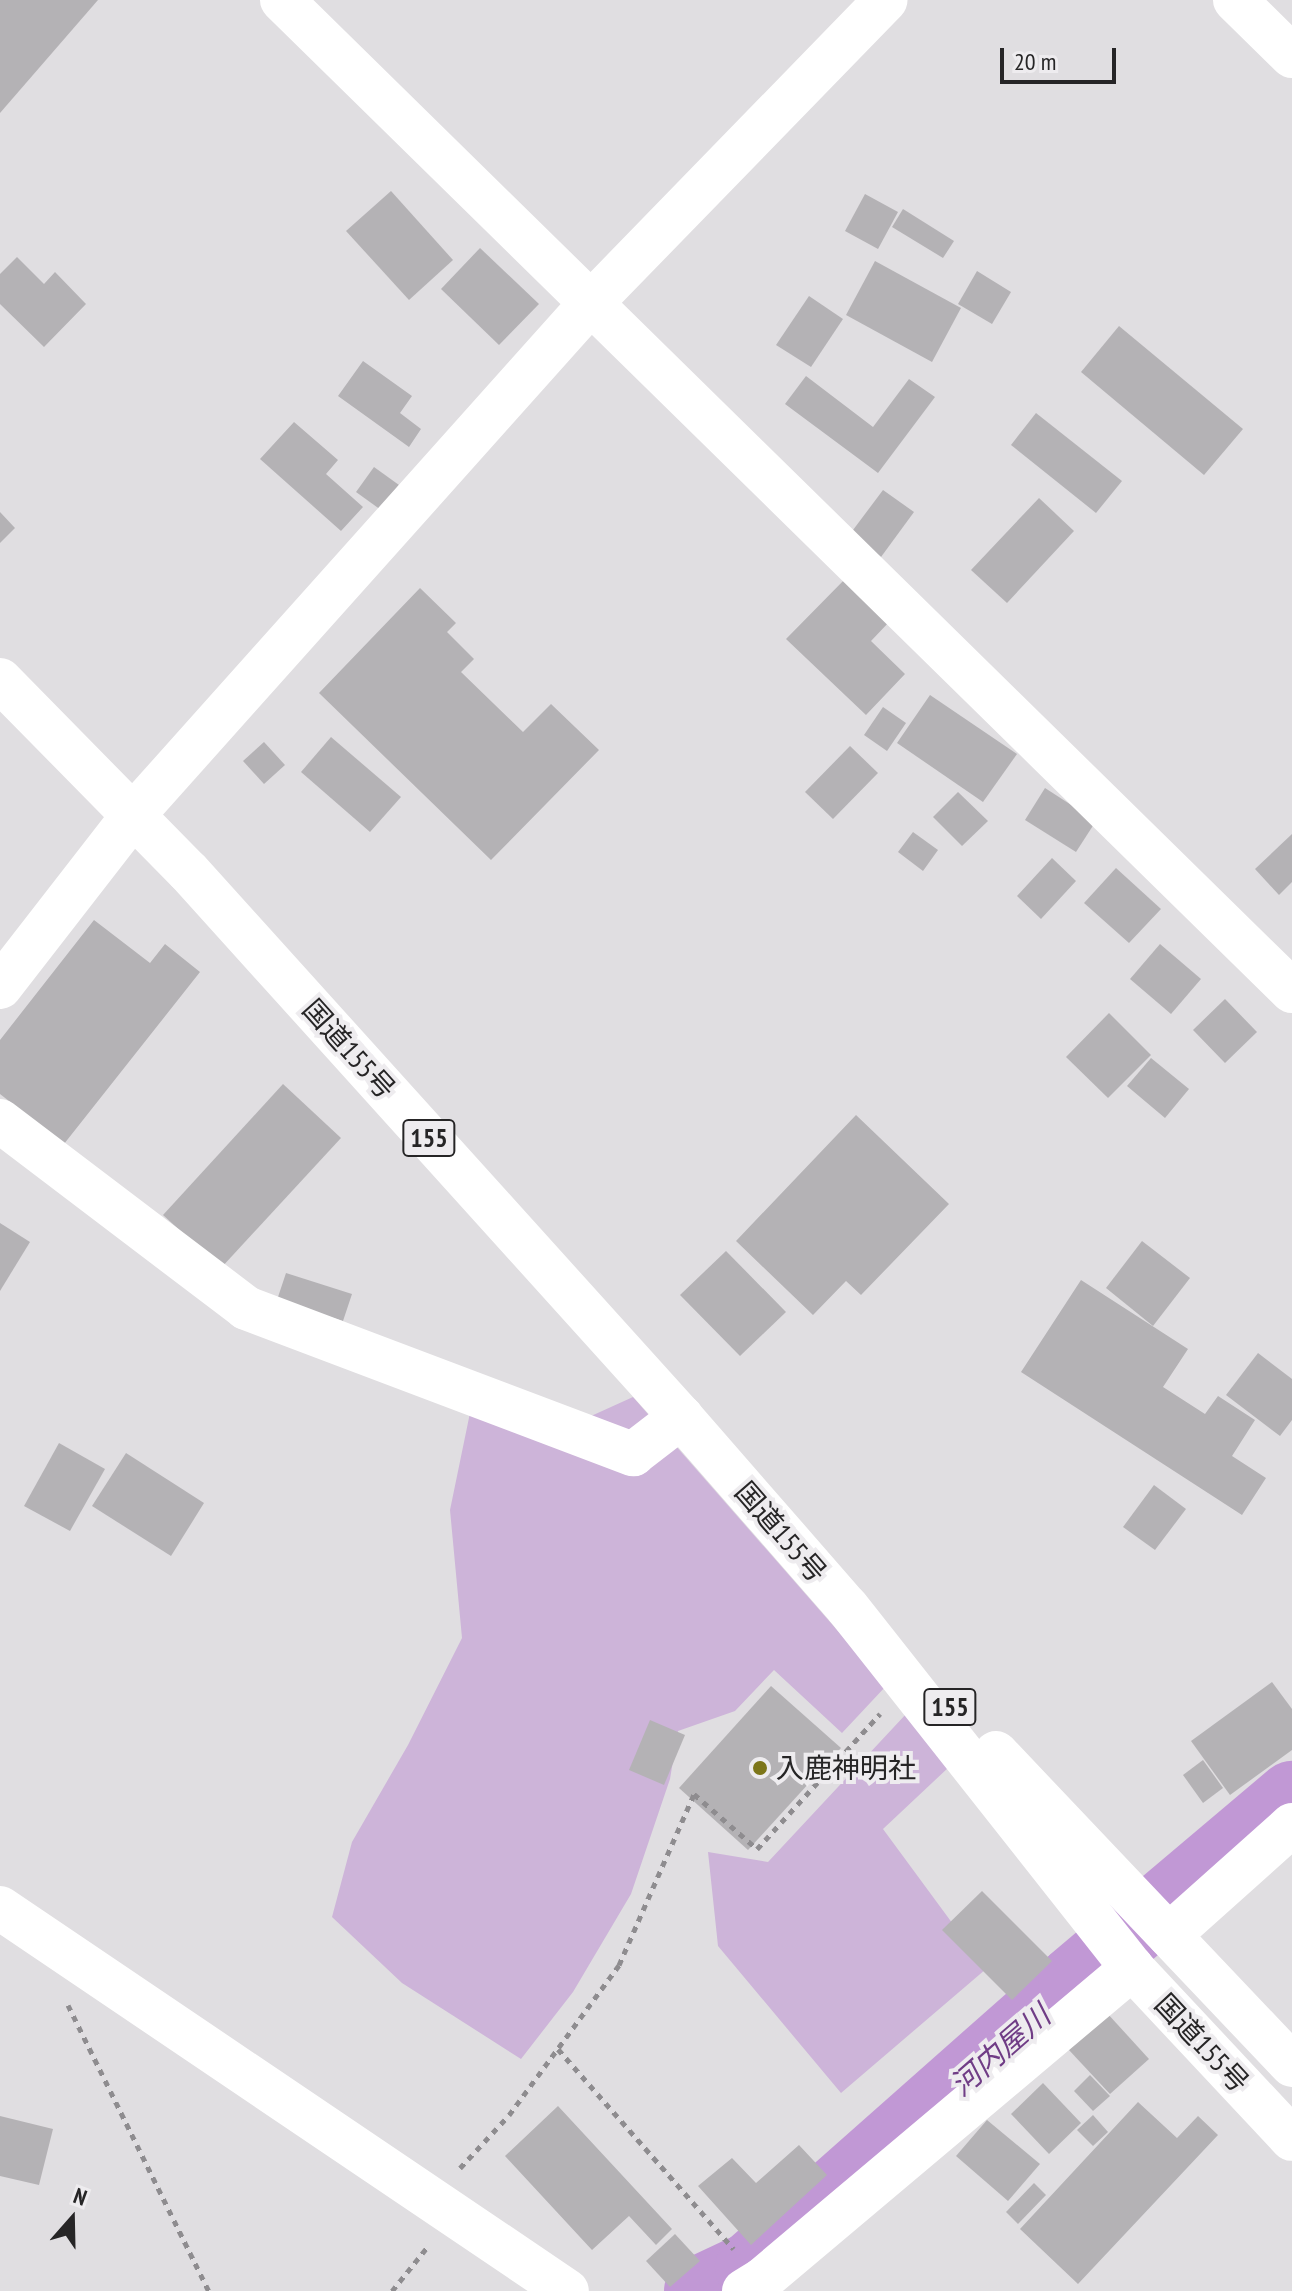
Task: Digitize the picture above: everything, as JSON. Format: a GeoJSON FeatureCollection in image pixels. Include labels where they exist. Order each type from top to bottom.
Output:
{"type":"FeatureCollection","features":[{"type":"Feature","properties":{"kind":"main road"},"geometry":{"type":"LineString","coordinates":[[282,0],[1292,991]]}},
{"type":"Feature","properties":{"kind":"main road"},"geometry":{"type":"LineString","coordinates":[[0,987],[134,814],[592,302],[886,0]]}},
{"type":"Feature","properties":{"kind":"main road"},"geometry":{"type":"LineString","coordinates":[[1235,0],[1292,56]]}},
{"type":"Feature","properties":{"kind":"main road","name":"国道155号"},"geometry":{"type":"LineString","coordinates":[[0,680],[134,814],[681,1417],[847,1607],[908,1684],[1037,1821],[1169,1935],[1292,2065]]}},
{"type":"Feature","properties":{"kind":"main road"},"geometry":{"type":"LineString","coordinates":[[0,1121],[246,1308],[633,1454],[681,1417]]}},
{"type":"Feature","properties":{"kind":"main road","name":"国道155号"},"geometry":{"type":"LineString","coordinates":[[847,1607],[976,1733],[1132,1968],[1292,2139]]}},
{"type":"Feature","properties":{"kind":"main road"},"geometry":{"type":"LineString","coordinates":[[1169,1935],[1292,1825]]}},
{"type":"Feature","properties":{"kind":"main road"},"geometry":{"type":"LineString","coordinates":[[0,1908],[567,2291]]}},
{"type":"Feature","properties":{"kind":"main road"},"geometry":{"type":"LineString","coordinates":[[742,2273],[763,2279],[1132,1968]]}},
{"type":"Feature","properties":{"kind":"path"},"geometry":{"type":"LineString","coordinates":[[392,2291],[441,2207],[619,1965],[694,1794],[757,1849],[908,1684]]}},
{"type":"Feature","properties":{"kind":"path"},"geometry":{"type":"LineString","coordinates":[[67,2004],[209,2291]]}},
{"type":"Feature","properties":{"kind":"path"},"geometry":{"type":"LineString","coordinates":[[558,2049],[742,2273]]}},
{"type":"Feature","properties":{"kind":"shaded area"},"geometry":{"type":"Polygon","coordinates":[[[633,1397],[886,1686],[842,1733],[774,1670],[735,1711],[678,1731],[670,1779],[631,1894],[573,1992],[521,2059],[402,1983],[332,1917],[352,1842],[408,1745],[462,1638],[450,1510],[471,1408],[558,1431],[633,1397]]]}},
{"type":"Feature","properties":{"kind":"shaded area"},"geometry":{"type":"Polygon","coordinates":[[[907,1713],[949,1767],[883,1829],[986,1969],[841,2093],[718,1946],[708,1852],[768,1862],[907,1713]]]}},
{"type":"Feature","properties":{"kind":"building"},"geometry":{"type":"Polygon","coordinates":[[[0,0],[98,0],[0,113],[0,0]]]}},
{"type":"Feature","properties":{"kind":"building"},"geometry":{"type":"Polygon","coordinates":[[[391,191],[453,260],[409,300],[346,231],[391,191]]]}},
{"type":"Feature","properties":{"kind":"building"},"geometry":{"type":"Polygon","coordinates":[[[865,194],[898,212],[878,249],[845,231],[865,194]]]}},
{"type":"Feature","properties":{"kind":"building"},"geometry":{"type":"Polygon","coordinates":[[[903,209],[954,241],[943,258],[892,227],[903,209]]]}},
{"type":"Feature","properties":{"kind":"building"},"geometry":{"type":"Polygon","coordinates":[[[480,248],[539,304],[499,345],[441,289],[480,248]]]}},
{"type":"Feature","properties":{"kind":"building"},"geometry":{"type":"Polygon","coordinates":[[[17,257],[44,284],[55,272],[86,304],[44,347],[0,304],[0,274],[17,257]]]}},
{"type":"Feature","properties":{"kind":"building"},"geometry":{"type":"Polygon","coordinates":[[[875,261],[961,308],[932,362],[846,315],[875,261]]]}},
{"type":"Feature","properties":{"kind":"building"},"geometry":{"type":"Polygon","coordinates":[[[977,271],[1011,292],[992,324],[958,304],[977,271]]]}},
{"type":"Feature","properties":{"kind":"building"},"geometry":{"type":"Polygon","coordinates":[[[809,296],[843,319],[811,367],[776,345],[809,296]]]}},
{"type":"Feature","properties":{"kind":"building"},"geometry":{"type":"Polygon","coordinates":[[[1119,326],[1243,429],[1204,475],[1081,372],[1119,326]]]}},
{"type":"Feature","properties":{"kind":"building"},"geometry":{"type":"Polygon","coordinates":[[[363,361],[412,396],[400,413],[421,429],[409,447],[338,396],[363,361]]]}},
{"type":"Feature","properties":{"kind":"building"},"geometry":{"type":"Polygon","coordinates":[[[806,376],[873,427],[909,379],[935,397],[878,473],[785,404],[806,376]]]}},
{"type":"Feature","properties":{"kind":"building"},"geometry":{"type":"Polygon","coordinates":[[[1036,413],[1122,481],[1096,513],[1011,445],[1036,413]]]}},
{"type":"Feature","properties":{"kind":"building"},"geometry":{"type":"Polygon","coordinates":[[[294,422],[338,460],[326,474],[363,507],[341,531],[260,459],[294,422]]]}},
{"type":"Feature","properties":{"kind":"building"},"geometry":{"type":"Polygon","coordinates":[[[374,467],[399,485],[381,510],[356,492],[374,467]]]}},
{"type":"Feature","properties":{"kind":"building"},"geometry":{"type":"Polygon","coordinates":[[[883,490],[914,512],[881,557],[850,534],[883,490]]]}},
{"type":"Feature","properties":{"kind":"building"},"geometry":{"type":"Polygon","coordinates":[[[1039,498],[1074,531],[1007,603],[971,570],[1039,498]]]}},
{"type":"Feature","properties":{"kind":"building"},"geometry":{"type":"Polygon","coordinates":[[[0,512],[15,528],[0,543],[0,512]]]}},
{"type":"Feature","properties":{"kind":"building"},"geometry":{"type":"Polygon","coordinates":[[[846,578],[890,621],[871,641],[905,674],[866,715],[786,639],[846,578]]]}},
{"type":"Feature","properties":{"kind":"building"},"geometry":{"type":"Polygon","coordinates":[[[420,588],[456,623],[447,632],[474,659],[461,672],[523,732],[551,704],[599,750],[491,860],[319,693],[420,588]]]}},
{"type":"Feature","properties":{"kind":"building"},"geometry":{"type":"Polygon","coordinates":[[[930,695],[1017,754],[983,802],[897,743],[930,695]]]}},
{"type":"Feature","properties":{"kind":"building"},"geometry":{"type":"Polygon","coordinates":[[[883,707],[906,723],[887,751],[864,735],[883,707]]]}},
{"type":"Feature","properties":{"kind":"building"},"geometry":{"type":"Polygon","coordinates":[[[331,737],[401,797],[370,832],[301,772],[331,737]]]}},
{"type":"Feature","properties":{"kind":"building"},"geometry":{"type":"Polygon","coordinates":[[[264,742],[285,765],[264,784],[243,761],[264,742]]]}},
{"type":"Feature","properties":{"kind":"building"},"geometry":{"type":"Polygon","coordinates":[[[850,746],[878,773],[833,819],[805,792],[850,746]]]}},
{"type":"Feature","properties":{"kind":"building"},"geometry":{"type":"Polygon","coordinates":[[[1045,788],[1096,821],[1076,852],[1025,820],[1045,788]]]}},
{"type":"Feature","properties":{"kind":"building"},"geometry":{"type":"Polygon","coordinates":[[[958,792],[988,821],[962,846],[933,817],[958,792]]]}},
{"type":"Feature","properties":{"kind":"building"},"geometry":{"type":"Polygon","coordinates":[[[913,832],[938,850],[923,871],[898,852],[913,832]]]}},
{"type":"Feature","properties":{"kind":"building"},"geometry":{"type":"Polygon","coordinates":[[[1292,834],[1292,882],[1279,895],[1255,869],[1292,834]]]}},
{"type":"Feature","properties":{"kind":"building"},"geometry":{"type":"Polygon","coordinates":[[[1052,858],[1076,881],[1041,919],[1017,896],[1052,858]]]}},
{"type":"Feature","properties":{"kind":"building"},"geometry":{"type":"Polygon","coordinates":[[[1116,868],[1161,909],[1129,943],[1084,903],[1116,868]]]}},
{"type":"Feature","properties":{"kind":"building"},"geometry":{"type":"Polygon","coordinates":[[[94,920],[150,963],[165,944],[200,972],[64,1144],[0,1094],[0,1040],[94,920]]]}},
{"type":"Feature","properties":{"kind":"building"},"geometry":{"type":"Polygon","coordinates":[[[1160,944],[1201,979],[1171,1014],[1130,979],[1160,944]]]}},
{"type":"Feature","properties":{"kind":"building"},"geometry":{"type":"Polygon","coordinates":[[[1225,999],[1257,1032],[1225,1063],[1193,1030],[1225,999]]]}},
{"type":"Feature","properties":{"kind":"building"},"geometry":{"type":"Polygon","coordinates":[[[1109,1013],[1151,1055],[1108,1098],[1066,1057],[1109,1013]]]}},
{"type":"Feature","properties":{"kind":"building"},"geometry":{"type":"Polygon","coordinates":[[[1151,1058],[1189,1089],[1165,1118],[1127,1086],[1151,1058]]]}},
{"type":"Feature","properties":{"kind":"building"},"geometry":{"type":"Polygon","coordinates":[[[283,1084],[341,1138],[221,1268],[163,1215],[283,1084]]]}},
{"type":"Feature","properties":{"kind":"building"},"geometry":{"type":"Polygon","coordinates":[[[856,1115],[949,1204],[861,1295],[846,1281],[813,1315],[736,1241],[856,1115]]]}},
{"type":"Feature","properties":{"kind":"building"},"geometry":{"type":"Polygon","coordinates":[[[0,1223],[30,1242],[0,1291],[0,1223]]]}},
{"type":"Feature","properties":{"kind":"building"},"geometry":{"type":"Polygon","coordinates":[[[1142,1241],[1190,1278],[1153,1326],[1106,1288],[1142,1241]]]}},
{"type":"Feature","properties":{"kind":"building"},"geometry":{"type":"Polygon","coordinates":[[[726,1251],[786,1312],[740,1356],[680,1295],[726,1251]]]}},
{"type":"Feature","properties":{"kind":"building"},"geometry":{"type":"Polygon","coordinates":[[[286,1273],[352,1294],[343,1321],[277,1300],[286,1273]]]}},
{"type":"Feature","properties":{"kind":"building"},"geometry":{"type":"Polygon","coordinates":[[[1081,1280],[1188,1349],[1163,1387],[1205,1414],[1218,1396],[1255,1420],[1232,1456],[1266,1478],[1242,1515],[1021,1372],[1081,1280]]]}},
{"type":"Feature","properties":{"kind":"building"},"geometry":{"type":"Polygon","coordinates":[[[1258,1353],[1292,1379],[1292,1420],[1280,1436],[1226,1395],[1258,1353]]]}},
{"type":"Feature","properties":{"kind":"building"},"geometry":{"type":"Polygon","coordinates":[[[59,1443],[105,1469],[70,1531],[24,1506],[59,1443]]]}},
{"type":"Feature","properties":{"kind":"building"},"geometry":{"type":"Polygon","coordinates":[[[126,1453],[204,1503],[171,1556],[92,1506],[126,1453]]]}},
{"type":"Feature","properties":{"kind":"building"},"geometry":{"type":"Polygon","coordinates":[[[1154,1485],[1186,1509],[1155,1550],[1123,1527],[1154,1485]]]}},
{"type":"Feature","properties":{"kind":"building"},"geometry":{"type":"Polygon","coordinates":[[[1272,1682],[1292,1709],[1292,1750],[1230,1795],[1191,1741],[1272,1682]]]}},
{"type":"Feature","properties":{"kind":"building","name":"入鹿神明社"},"geometry":{"type":"Polygon","coordinates":[[[771,1686],[841,1748],[748,1850],[679,1788],[771,1686]]]}},
{"type":"Feature","properties":{"kind":"building"},"geometry":{"type":"Polygon","coordinates":[[[650,1720],[685,1735],[664,1785],[629,1770],[650,1720]]]}},
{"type":"Feature","properties":{"kind":"building"},"geometry":{"type":"Polygon","coordinates":[[[1203,1760],[1223,1788],[1203,1803],[1183,1775],[1203,1760]]]}},
{"type":"Feature","properties":{"kind":"building"},"geometry":{"type":"Polygon","coordinates":[[[982,1891],[1052,1961],[1012,2000],[942,1930],[982,1891]]]}},
{"type":"Feature","properties":{"kind":"building"},"geometry":{"type":"Polygon","coordinates":[[[1107,2013],[1149,2059],[1110,2094],[1068,2049],[1107,2013]]]}},
{"type":"Feature","properties":{"kind":"building"},"geometry":{"type":"Polygon","coordinates":[[[1090,2075],[1110,2096],[1093,2111],[1074,2091],[1090,2075]]]}},
{"type":"Feature","properties":{"kind":"building"},"geometry":{"type":"Polygon","coordinates":[[[1043,2083],[1081,2123],[1049,2154],[1011,2114],[1043,2083]]]}},
{"type":"Feature","properties":{"kind":"building"},"geometry":{"type":"Polygon","coordinates":[[[1138,2102],[1177,2138],[1198,2116],[1218,2135],[1078,2284],[1020,2229],[1138,2102]]]}},
{"type":"Feature","properties":{"kind":"building"},"geometry":{"type":"Polygon","coordinates":[[[558,2106],[672,2229],[656,2245],[629,2216],[592,2250],[505,2156],[558,2106]]]}},
{"type":"Feature","properties":{"kind":"building"},"geometry":{"type":"Polygon","coordinates":[[[1093,2115],[1108,2132],[1093,2146],[1077,2130],[1093,2115]]]}},
{"type":"Feature","properties":{"kind":"building"},"geometry":{"type":"Polygon","coordinates":[[[0,2116],[53,2129],[39,2185],[0,2176],[0,2116]]]}},
{"type":"Feature","properties":{"kind":"building"},"geometry":{"type":"Polygon","coordinates":[[[987,2120],[1040,2164],[1008,2201],[956,2156],[987,2120]]]}},
{"type":"Feature","properties":{"kind":"building"},"geometry":{"type":"Polygon","coordinates":[[[799,2145],[827,2175],[751,2245],[698,2186],[732,2158],[756,2183],[799,2145]]]}},
{"type":"Feature","properties":{"kind":"building"},"geometry":{"type":"Polygon","coordinates":[[[1034,2183],[1046,2195],[1018,2224],[1006,2212],[1034,2183]]]}},
{"type":"Feature","properties":{"kind":"building"},"geometry":{"type":"Polygon","coordinates":[[[675,2234],[700,2261],[670,2287],[646,2261],[675,2234]]]}},
{"type":"Feature","properties":{"kind":"waterway","name":"河内屋川"},"geometry":{"type":"LineString","coordinates":[[699,2291],[750,2267],[1073,1981],[1292,1796]]}},
{"type":"Feature","properties":{"kind":"place","name":"入鹿神明社"},"geometry":{"type":"Point","coordinates":[760,1768]}}]}
